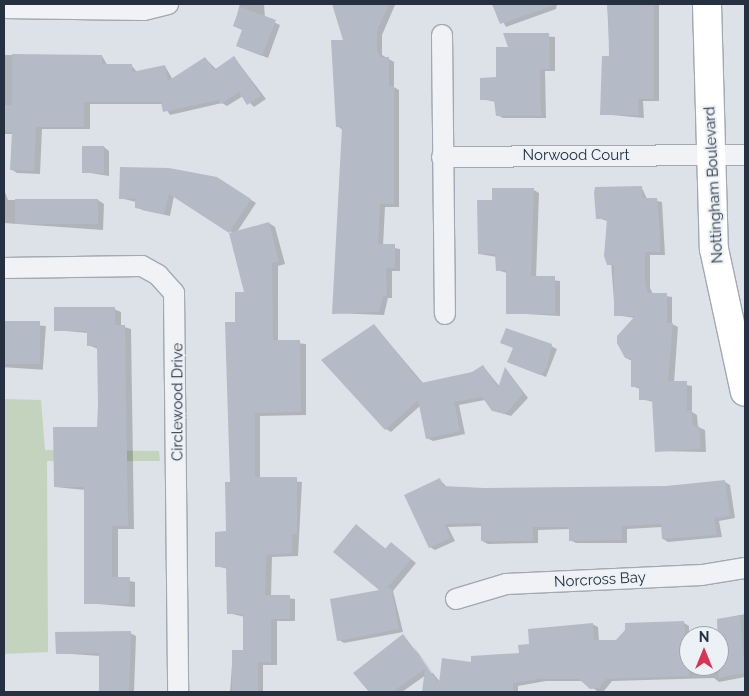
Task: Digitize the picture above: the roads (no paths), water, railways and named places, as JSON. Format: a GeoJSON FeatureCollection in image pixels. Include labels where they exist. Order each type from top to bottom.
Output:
{"type":"FeatureCollection","features":[{"type":"Feature","properties":{"kind":"street"},"geometry":{"type":"LineString","coordinates":[[4,8],[144,10],[168,4]]}},
{"type":"Feature","properties":{"kind":"street","name":"Nottingham Boulevard"},"geometry":{"type":"LineString","coordinates":[[707,4],[714,249],[745,392]]}},
{"type":"Feature","properties":{"kind":"street"},"geometry":{"type":"LineString","coordinates":[[442,35],[445,314]]}},
{"type":"Feature","properties":{"kind":"street","name":"Norwood Court"},"geometry":{"type":"LineString","coordinates":[[442,157],[745,155]]}},
{"type":"Feature","properties":{"kind":"street","name":"Circlewood Drive"},"geometry":{"type":"LineString","coordinates":[[4,268],[142,266],[158,275],[174,293],[178,692]]}},
{"type":"Feature","properties":{"kind":"street","name":"Norcross Bay"},"geometry":{"type":"LineString","coordinates":[[456,599],[506,584],[702,575],[745,568]]}}]}
